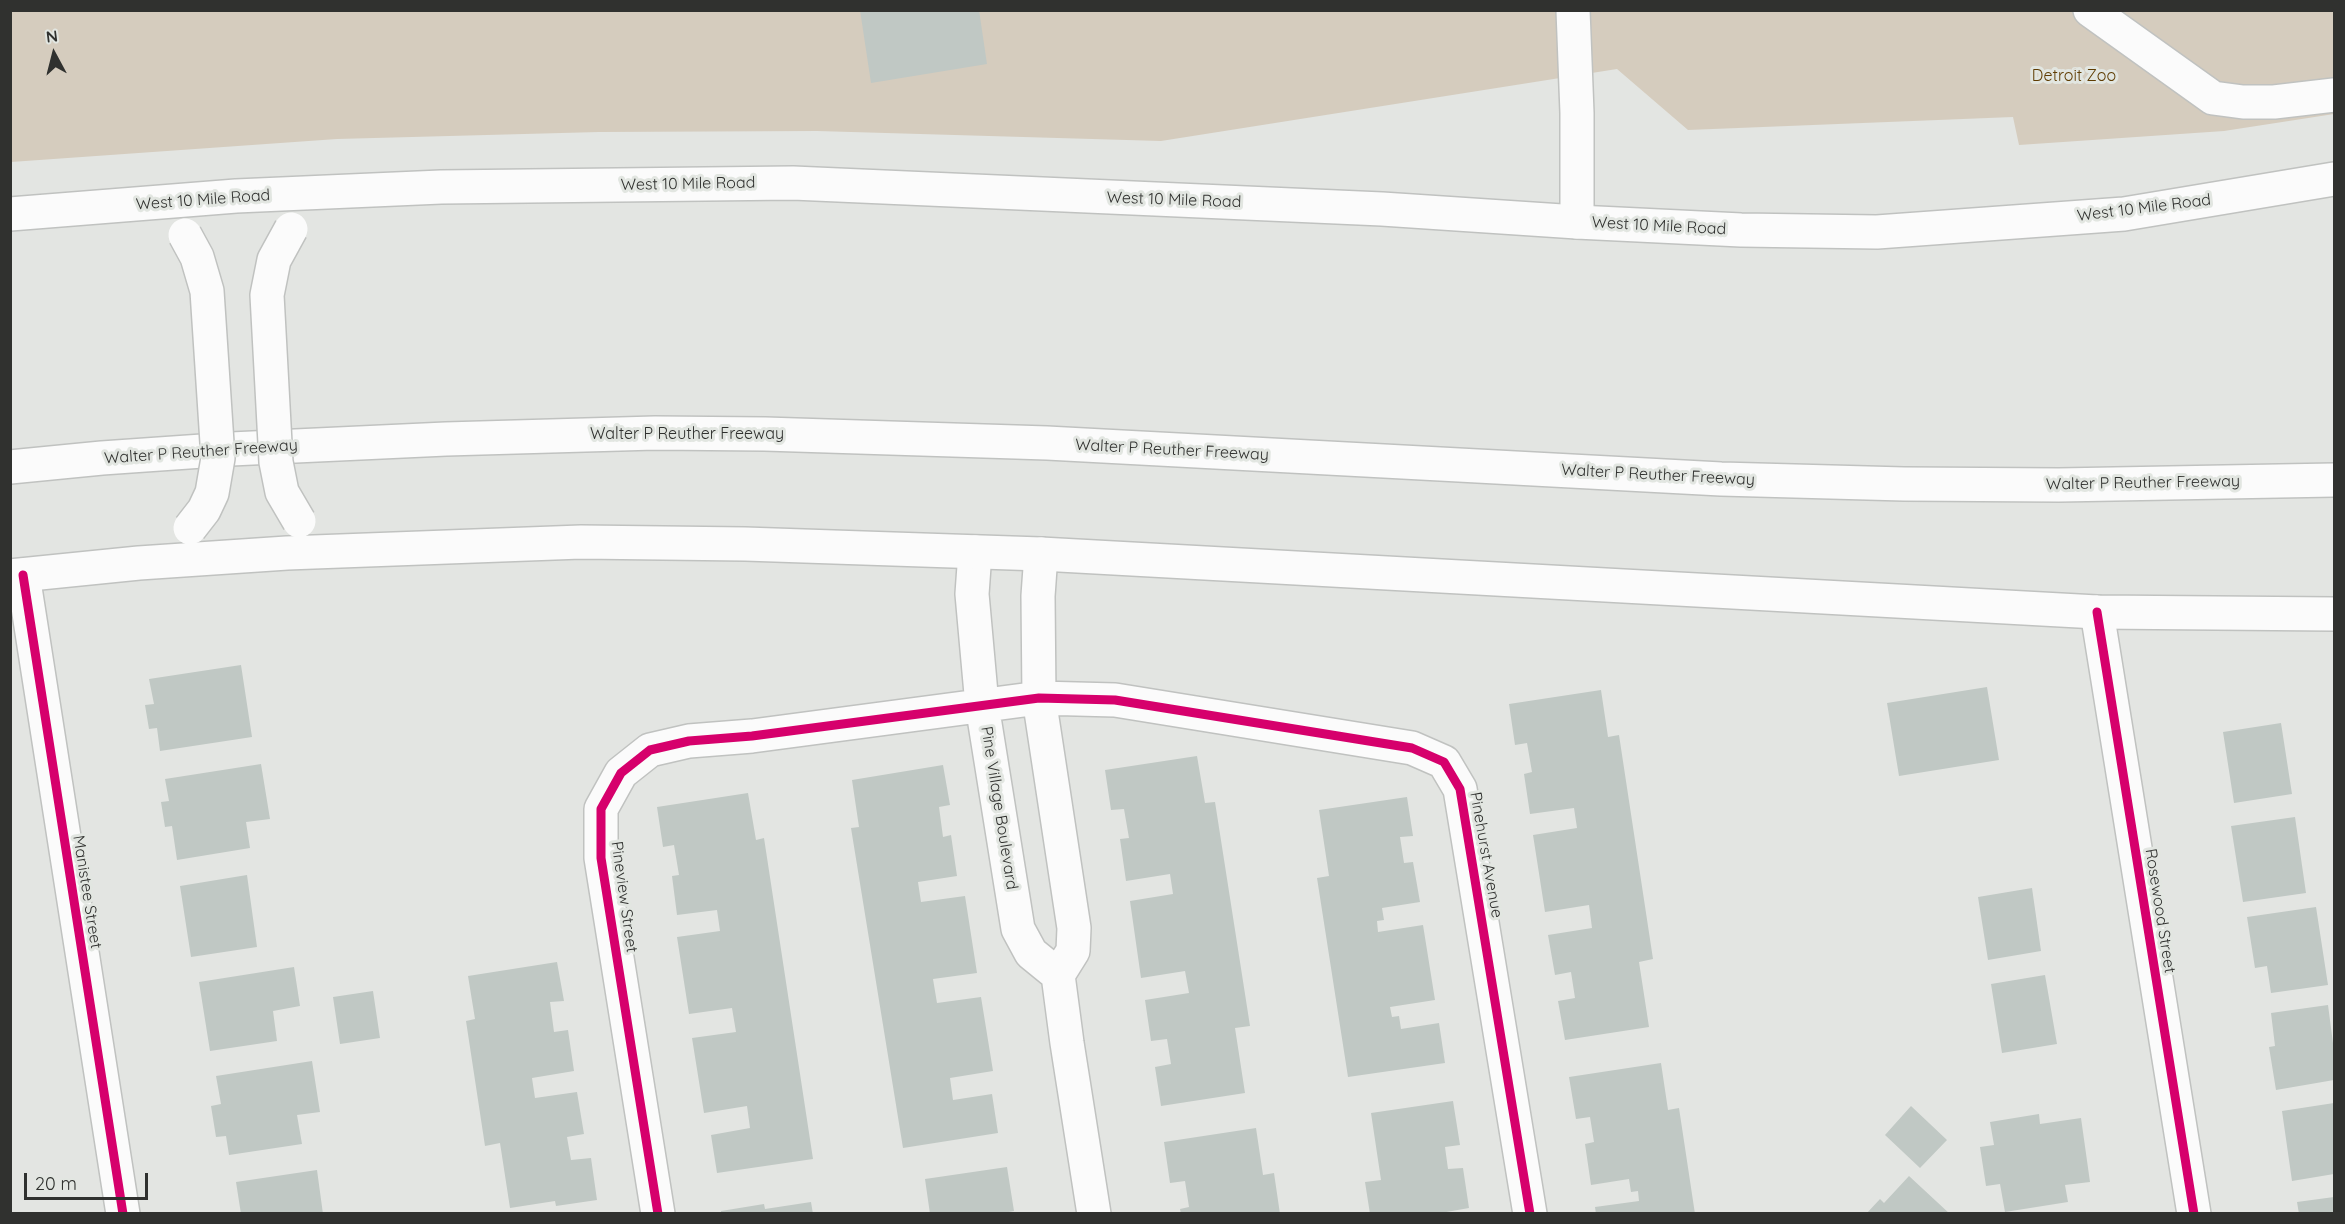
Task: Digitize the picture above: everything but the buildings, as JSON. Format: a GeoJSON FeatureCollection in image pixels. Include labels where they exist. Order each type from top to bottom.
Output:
{"type":"FeatureCollection","features":[{"type":"Feature","properties":{"kind":"main road"},"geometry":{"type":"LineString","coordinates":[[1573,10],[1577,113],[1577,222]]}},
{"type":"Feature","properties":{"kind":"main road"},"geometry":{"type":"LineString","coordinates":[[2090,10],[2213,98],[2243,102],[2274,102],[2334,95]]}},
{"type":"Feature","properties":{"kind":"main road","name":"West 10 Mile Road"},"geometry":{"type":"LineString","coordinates":[[10,214],[236,196],[441,187],[793,183],[1371,208],[1741,230],[1877,232],[2124,214],[2334,179]]}},
{"type":"Feature","properties":{"kind":"main road"},"geometry":{"type":"LineString","coordinates":[[347,192],[291,229],[274,260],[267,295],[276,462],[282,492],[300,521],[312,533],[347,551]]}},
{"type":"Feature","properties":{"kind":"main road"},"geometry":{"type":"LineString","coordinates":[[139,563],[163,552],[180,540],[204,510],[212,493],[218,458],[207,291],[197,257],[184,235],[174,221],[153,203]]}},
{"type":"Feature","properties":{"kind":"main road","name":"Walter P Reuther Freeway"},"geometry":{"type":"LineString","coordinates":[[10,467],[207,450],[434,439],[644,433],[765,434],[1047,443],[1721,479],[1893,484],[2059,485],[2334,480]]}},
{"type":"Feature","properties":{"kind":"main road"},"geometry":{"type":"LineString","coordinates":[[17,575],[139,563],[287,553],[581,542],[745,544],[1041,554],[2097,612],[2334,614]]}},
{"type":"Feature","properties":{"kind":"main road","name":"Pine Village Boulevard"},"geometry":{"type":"LineString","coordinates":[[975,552],[972,594],[1011,702],[1074,928],[1072,951],[1058,975],[1031,953],[1018,929],[1011,702],[1038,596],[1041,554]]}},
{"type":"Feature","properties":{"kind":"main road","name":"Manistee Street"},"geometry":{"type":"LineString","coordinates":[[17,575],[123,1214]]}},
{"type":"Feature","properties":{"kind":"main road","name":"Rosewood Street"},"geometry":{"type":"LineString","coordinates":[[2097,612],[2194,1214]]}},
{"type":"Feature","properties":{"kind":"main road","name":"Pinehurst Avenue"},"geometry":{"type":"LineString","coordinates":[[1011,702],[1115,700],[1412,748],[1444,762],[1460,789],[1530,1214]]}},
{"type":"Feature","properties":{"kind":"main road","name":"Pineview Street"},"geometry":{"type":"LineString","coordinates":[[658,1214],[601,858],[601,809],[621,773],[650,750],[689,741],[1011,702]]}},
{"type":"Feature","properties":{"kind":"main road"},"geometry":{"type":"LineString","coordinates":[[1058,975],[1095,1214]]}},
{"type":"Feature","properties":{"kind":"green space","name":"Detroit Zoo"},"geometry":{"type":"Polygon","coordinates":[[[11,11],[2334,11],[2334,114],[2224,131],[2019,145],[2013,117],[1688,130],[1617,69],[1161,141],[817,131],[599,132],[337,139],[11,162],[11,11]]]}},
{"type":"Feature","properties":{"kind":"cycle path"},"geometry":{"type":"LineString","coordinates":[[23,575],[123,1214]]}},
{"type":"Feature","properties":{"kind":"cycle path"},"geometry":{"type":"LineString","coordinates":[[2097,612],[2194,1214]]}},
{"type":"Feature","properties":{"kind":"cycle path"},"geometry":{"type":"LineString","coordinates":[[658,1214],[601,858],[601,809],[621,773],[650,750],[689,741],[752,736],[1039,698],[1115,700],[1412,748],[1444,762],[1460,789],[1530,1214]]}}]}
